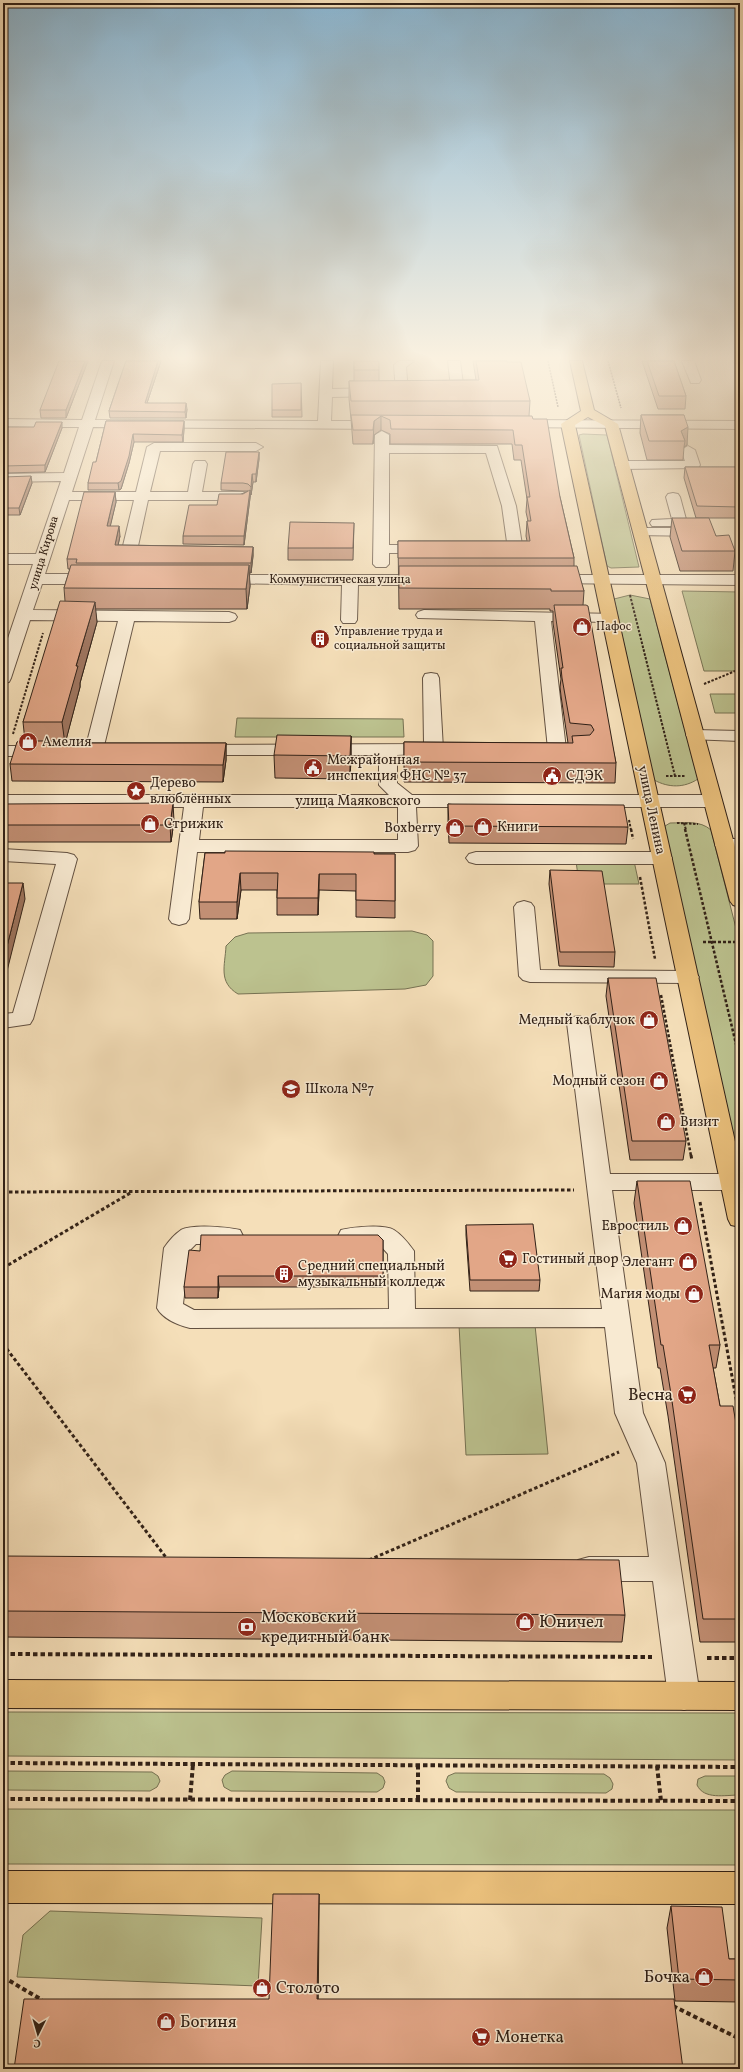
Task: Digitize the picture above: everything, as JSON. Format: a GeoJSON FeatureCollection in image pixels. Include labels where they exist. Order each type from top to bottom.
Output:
{"type":"FeatureCollection","features":[{"type":"Feature","properties":{"kind":"main road","name":"улица Ленина"},"geometry":{"type":"LineString","coordinates":[[573,458],[602,580],[740,1219]]}},
{"type":"Feature","properties":{"kind":"main road"},"geometry":{"type":"LineString","coordinates":[[620,458],[719,824],[733,845],[740,901]]}},
{"type":"Feature","properties":{"kind":"main road"},"geometry":{"type":"LineString","coordinates":[[3,1694],[740,1696]]}},
{"type":"Feature","properties":{"kind":"main road"},"geometry":{"type":"LineString","coordinates":[[3,1887],[740,1888]]}},
{"type":"Feature","properties":{"kind":"street","name":"улица Кирова"},"geometry":{"type":"LineString","coordinates":[[3,678],[75,458]]}},
{"type":"Feature","properties":{"kind":"street"},"geometry":{"type":"LineString","coordinates":[[151,458],[129,550],[161,550],[154,565]]}},
{"type":"Feature","properties":{"kind":"street"},"geometry":{"type":"LineString","coordinates":[[382,458],[382,580]]}},
{"type":"Feature","properties":{"kind":"street"},"geometry":{"type":"LineString","coordinates":[[473,550],[489,550],[515,545],[509,506],[495,458]]}},
{"type":"Feature","properties":{"kind":"street"},"geometry":{"type":"LineString","coordinates":[[622,465],[693,465],[691,458]]}},
{"type":"Feature","properties":{"kind":"street"},"geometry":{"type":"LineString","coordinates":[[194,496],[200,464]]}},
{"type":"Feature","properties":{"kind":"street"},"geometry":{"type":"LineString","coordinates":[[3,478],[69,477]]}},
{"type":"Feature","properties":{"kind":"street"},"geometry":{"type":"LineString","coordinates":[[62,496],[243,496]]}},
{"type":"Feature","properties":{"kind":"street"},"geometry":{"type":"LineString","coordinates":[[639,527],[680,523],[673,497]]}},
{"type":"Feature","properties":{"kind":"street"},"geometry":{"type":"LineString","coordinates":[[639,527],[714,532]]}},
{"type":"Feature","properties":{"kind":"street"},"geometry":{"type":"LineString","coordinates":[[381,549],[443,550]]}},
{"type":"Feature","properties":{"kind":"street"},"geometry":{"type":"LineString","coordinates":[[3,559],[41,559]]}},
{"type":"Feature","properties":{"kind":"street"},"geometry":{"type":"LineString","coordinates":[[36,579],[112,579]]}},
{"type":"Feature","properties":{"kind":"street","name":"Коммунистическая улица"},"geometry":{"type":"LineString","coordinates":[[206,580],[446,580]]}},
{"type":"Feature","properties":{"kind":"street"},"geometry":{"type":"LineString","coordinates":[[349,620],[350,580]]}},
{"type":"Feature","properties":{"kind":"street"},"geometry":{"type":"LineString","coordinates":[[534,580],[740,580]]}},
{"type":"Feature","properties":{"kind":"street"},"geometry":{"type":"LineString","coordinates":[[24,615],[229,617]]}},
{"type":"Feature","properties":{"kind":"street"},"geometry":{"type":"LineString","coordinates":[[424,615],[609,617]]}},
{"type":"Feature","properties":{"kind":"street"},"geometry":{"type":"LineString","coordinates":[[6,751],[86,750],[127,616]]}},
{"type":"Feature","properties":{"kind":"street"},"geometry":{"type":"LineString","coordinates":[[542,616],[550,749],[576,749]]}},
{"type":"Feature","properties":{"kind":"street"},"geometry":{"type":"LineString","coordinates":[[181,750],[441,749],[431,678]]}},
{"type":"Feature","properties":{"kind":"street"},"geometry":{"type":"LineString","coordinates":[[695,736],[740,736]]}},
{"type":"Feature","properties":{"kind":"street"},"geometry":{"type":"LineString","coordinates":[[188,846],[408,846],[407,801],[388,785],[388,750]]}},
{"type":"Feature","properties":{"kind":"street","name":"улица Маяковского"},"geometry":{"type":"LineString","coordinates":[[3,801],[713,801]]}},
{"type":"Feature","properties":{"kind":"street"},"geometry":{"type":"LineString","coordinates":[[179,919],[194,801]]}},
{"type":"Feature","properties":{"kind":"street"},"geometry":{"type":"LineString","coordinates":[[3,854],[67,859],[22,1019],[3,1021]]}},
{"type":"Feature","properties":{"kind":"street"},"geometry":{"type":"LineString","coordinates":[[476,858],[662,858]]}},
{"type":"Feature","properties":{"kind":"street"},"geometry":{"type":"LineString","coordinates":[[524,907],[530,976],[688,977]]}},
{"type":"Feature","properties":{"kind":"street"},"geometry":{"type":"LineString","coordinates":[[578,1022],[629,1413],[651,1463],[684,1696]]}},
{"type":"Feature","properties":{"kind":"street"},"geometry":{"type":"LineString","coordinates":[[599,1186],[732,1182]]}},
{"type":"Feature","properties":{"kind":"street"},"geometry":{"type":"LineString","coordinates":[[252,1236],[190,1236],[177,1248],[170,1308],[190,1319],[616,1318]]}},
{"type":"Feature","properties":{"kind":"street"},"geometry":{"type":"LineString","coordinates":[[331,1236],[386,1236],[401,1251],[402,1318]]}},
{"type":"Feature","properties":{"kind":"street"},"geometry":{"type":"LineString","coordinates":[[562,1568],[666,1569]]}},
{"type":"Feature","properties":{"kind":"path"},"geometry":{"type":"LineString","coordinates":[[630,595],[675,776]]}},
{"type":"Feature","properties":{"kind":"path"},"geometry":{"type":"LineString","coordinates":[[6,751],[48,616]]}},
{"type":"Feature","properties":{"kind":"path"},"geometry":{"type":"LineString","coordinates":[[614,640],[697,662],[703,684],[740,669]]}},
{"type":"Feature","properties":{"kind":"path"},"geometry":{"type":"LineString","coordinates":[[644,776],[706,776]]}},
{"type":"Feature","properties":{"kind":"path"},"geometry":{"type":"LineString","coordinates":[[630,823],[719,824]]}},
{"type":"Feature","properties":{"kind":"path"},"geometry":{"type":"LineString","coordinates":[[684,823],[740,1061]]}},
{"type":"Feature","properties":{"kind":"path"},"geometry":{"type":"LineString","coordinates":[[661,993],[740,1420]]}},
{"type":"Feature","properties":{"kind":"path"},"geometry":{"type":"LineString","coordinates":[[3,1192],[133,1192],[599,1186]]}},
{"type":"Feature","properties":{"kind":"path"},"geometry":{"type":"LineString","coordinates":[[3,1268],[133,1192]]}},
{"type":"Feature","properties":{"kind":"path"},"geometry":{"type":"LineString","coordinates":[[3,1344],[171,1564]]}},
{"type":"Feature","properties":{"kind":"path"},"geometry":{"type":"LineString","coordinates":[[361,1563],[642,1442]]}},
{"type":"Feature","properties":{"kind":"path"},"geometry":{"type":"LineString","coordinates":[[3,1654],[740,1658]]}},
{"type":"Feature","properties":{"kind":"path"},"geometry":{"type":"LineString","coordinates":[[3,1763],[740,1767]]}},
{"type":"Feature","properties":{"kind":"path"},"geometry":{"type":"LineString","coordinates":[[190,1800],[193,1764]]}},
{"type":"Feature","properties":{"kind":"path"},"geometry":{"type":"LineString","coordinates":[[418,1765],[418,1800]]}},
{"type":"Feature","properties":{"kind":"path"},"geometry":{"type":"LineString","coordinates":[[657,1766],[661,1801]]}},
{"type":"Feature","properties":{"kind":"path"},"geometry":{"type":"LineString","coordinates":[[3,1799],[740,1801]]}},
{"type":"Feature","properties":{"kind":"path"},"geometry":{"type":"LineString","coordinates":[[3,1977],[44,2001],[51,2001]]}},
{"type":"Feature","properties":{"kind":"path"},"geometry":{"type":"LineString","coordinates":[[667,2002],[740,2039]]}},
{"type":"Feature","properties":{"kind":"green space"},"geometry":{"type":"Polygon","coordinates":[[[584,458],[613,458],[639,567],[611,568],[607,566],[584,458]]]}},
{"type":"Feature","properties":{"kind":"green space"},"geometry":{"type":"Polygon","coordinates":[[[682,591],[740,592],[740,671],[704,671],[682,591]]]}},
{"type":"Feature","properties":{"kind":"green space"},"geometry":{"type":"Polygon","coordinates":[[[630,595],[650,599],[698,779],[687,784],[671,786],[654,780],[614,599],[630,595]]]}},
{"type":"Feature","properties":{"kind":"green space"},"geometry":{"type":"Polygon","coordinates":[[[710,694],[740,694],[740,713],[715,713],[710,694]]]}},
{"type":"Feature","properties":{"kind":"green space"},"geometry":{"type":"Polygon","coordinates":[[[237,718],[403,719],[404,737],[235,737],[237,718]]]}},
{"type":"Feature","properties":{"kind":"green space"},"geometry":{"type":"Polygon","coordinates":[[[670,823],[697,823],[711,830],[740,944],[740,1184],[663,831],[665,826],[670,823]]]}},
{"type":"Feature","properties":{"kind":"green space"},"geometry":{"type":"Polygon","coordinates":[[[576,861],[634,861],[639,884],[579,884],[576,861]]]}},
{"type":"Feature","properties":{"kind":"green space"},"geometry":{"type":"Polygon","coordinates":[[[412,931],[427,935],[433,941],[433,976],[426,985],[405,989],[238,994],[232,989],[225,979],[224,967],[226,946],[235,937],[248,933],[412,931]]]}},
{"type":"Feature","properties":{"kind":"green space"},"geometry":{"type":"Polygon","coordinates":[[[459,1325],[535,1325],[548,1454],[466,1455],[459,1325]]]}},
{"type":"Feature","properties":{"kind":"green space"},"geometry":{"type":"Polygon","coordinates":[[[3,1712],[740,1713],[740,1760],[3,1756],[3,1712]]]}},
{"type":"Feature","properties":{"kind":"green space"},"geometry":{"type":"Polygon","coordinates":[[[3,1771],[152,1772],[158,1776],[160,1781],[157,1787],[150,1791],[3,1790],[3,1771]]]}},
{"type":"Feature","properties":{"kind":"green space"},"geometry":{"type":"Polygon","coordinates":[[[232,1771],[377,1773],[383,1777],[385,1782],[383,1788],[377,1792],[231,1791],[224,1787],[222,1780],[225,1775],[232,1771]]]}},
{"type":"Feature","properties":{"kind":"green space"},"geometry":{"type":"Polygon","coordinates":[[[455,1773],[604,1774],[610,1778],[613,1784],[612,1789],[606,1793],[456,1792],[449,1788],[446,1781],[448,1776],[455,1773]]]}},
{"type":"Feature","properties":{"kind":"green space"},"geometry":{"type":"Polygon","coordinates":[[[705,1776],[740,1776],[740,1795],[716,1796],[705,1793],[700,1790],[697,1785],[698,1779],[705,1776]]]}},
{"type":"Feature","properties":{"kind":"green space"},"geometry":{"type":"Polygon","coordinates":[[[3,1809],[740,1810],[740,1865],[3,1864],[3,1809]]]}},
{"type":"Feature","properties":{"kind":"green space"},"geometry":{"type":"Polygon","coordinates":[[[50,1911],[262,1918],[258,1986],[17,1977],[23,1935],[50,1911]]]}},
{"type":"Feature","properties":{"kind":"building"},"geometry":{"type":"Polygon","coordinates":[[[3,458],[48,458],[45,465],[3,466],[3,458]]]}},
{"type":"Feature","properties":{"kind":"building"},"geometry":{"type":"Polygon","coordinates":[[[97,458],[128,458],[121,481],[118,483],[88,483],[93,462],[96,462],[97,458]]]}},
{"type":"Feature","properties":{"kind":"building"},"geometry":{"type":"Polygon","coordinates":[[[225,458],[258,458],[256,474],[252,474],[251,487],[248,484],[243,483],[221,483],[225,458]]]}},
{"type":"Feature","properties":{"kind":"building"},"geometry":{"type":"Polygon","coordinates":[[[524,458],[553,458],[560,497],[574,558],[398,558],[398,541],[530,541],[527,521],[531,521],[527,497],[530,497],[524,458]]]}},
{"type":"Feature","properties":{"kind":"building"},"geometry":{"type":"Polygon","coordinates":[[[685,467],[740,467],[740,507],[697,506],[685,467]]]}},
{"type":"Feature","properties":{"kind":"building"},"geometry":{"type":"Polygon","coordinates":[[[31,476],[19,508],[3,508],[3,477],[31,476]]]}},
{"type":"Feature","properties":{"kind":"building"},"geometry":{"type":"Polygon","coordinates":[[[250,490],[244,536],[183,536],[189,505],[217,505],[219,494],[243,494],[250,490]]]}},
{"type":"Feature","properties":{"kind":"building"},"geometry":{"type":"Polygon","coordinates":[[[84,492],[115,492],[107,526],[119,526],[115,545],[253,547],[251,563],[76,563],[77,559],[67,559],[84,492]]]}},
{"type":"Feature","properties":{"kind":"building"},"geometry":{"type":"Polygon","coordinates":[[[672,518],[709,518],[716,536],[729,535],[735,551],[682,551],[672,518]]]}},
{"type":"Feature","properties":{"kind":"building"},"geometry":{"type":"Polygon","coordinates":[[[290,522],[354,523],[353,548],[288,548],[290,522]]]}},
{"type":"Feature","properties":{"kind":"building"},"geometry":{"type":"Polygon","coordinates":[[[71,565],[249,565],[246,589],[64,588],[71,565]]]}},
{"type":"Feature","properties":{"kind":"building"},"geometry":{"type":"Polygon","coordinates":[[[399,566],[577,566],[584,591],[551,591],[551,589],[399,588],[399,566]]]}},
{"type":"Feature","properties":{"kind":"building"},"geometry":{"type":"Polygon","coordinates":[[[60,601],[95,602],[76,666],[78,666],[62,722],[23,722],[60,601]]]}},
{"type":"Feature","properties":{"kind":"building"},"geometry":{"type":"Polygon","coordinates":[[[554,605],[588,606],[616,763],[404,762],[404,742],[573,743],[572,736],[590,735],[594,730],[591,725],[570,723],[562,678],[561,668],[563,668],[554,605]]]}},
{"type":"Feature","properties":{"kind":"building"},"geometry":{"type":"Polygon","coordinates":[[[277,735],[351,736],[350,756],[274,755],[277,735]]]}},
{"type":"Feature","properties":{"kind":"building"},"geometry":{"type":"Polygon","coordinates":[[[59,741],[59,743],[226,743],[223,765],[10,764],[17,742],[59,741]]]}},
{"type":"Feature","properties":{"kind":"building"},"geometry":{"type":"Polygon","coordinates":[[[173,803],[170,825],[3,825],[3,804],[173,803]]]}},
{"type":"Feature","properties":{"kind":"building"},"geometry":{"type":"Polygon","coordinates":[[[448,804],[624,805],[628,827],[449,826],[448,804]]]}},
{"type":"Feature","properties":{"kind":"building"},"geometry":{"type":"Polygon","coordinates":[[[225,851],[374,852],[374,854],[395,854],[395,901],[356,900],[356,874],[319,874],[318,898],[277,898],[278,873],[240,873],[237,902],[199,902],[205,853],[225,853],[225,851]]]}},
{"type":"Feature","properties":{"kind":"building"},"geometry":{"type":"Polygon","coordinates":[[[550,870],[602,871],[615,952],[560,952],[550,870]]]}},
{"type":"Feature","properties":{"kind":"building"},"geometry":{"type":"Polygon","coordinates":[[[3,883],[23,883],[3,962],[3,883]]]}},
{"type":"Feature","properties":{"kind":"building"},"geometry":{"type":"Polygon","coordinates":[[[608,978],[656,978],[686,1141],[632,1141],[608,978]]]}},
{"type":"Feature","properties":{"kind":"building"},"geometry":{"type":"Polygon","coordinates":[[[637,1181],[690,1181],[720,1345],[709,1345],[720,1406],[733,1406],[740,1447],[740,1619],[703,1619],[671,1394],[663,1345],[661,1345],[637,1181]]]}},
{"type":"Feature","properties":{"kind":"building"},"geometry":{"type":"Polygon","coordinates":[[[533,1224],[540,1280],[470,1280],[466,1225],[533,1224]]]}},
{"type":"Feature","properties":{"kind":"building","name":"Средний специальный музыкальный колледж"},"geometry":{"type":"Polygon","coordinates":[[[201,1235],[378,1235],[383,1240],[383,1276],[218,1276],[218,1287],[184,1287],[189,1250],[200,1251],[201,1235]]]}},
{"type":"Feature","properties":{"kind":"building"},"geometry":{"type":"Polygon","coordinates":[[[3,1556],[619,1560],[625,1615],[3,1611],[3,1556]]]}},
{"type":"Feature","properties":{"kind":"building"},"geometry":{"type":"Polygon","coordinates":[[[273,1894],[319,1894],[317,1999],[674,1999],[683,2069],[14,2069],[24,1999],[269,1999],[273,1894]]]}},
{"type":"Feature","properties":{"kind":"building"},"geometry":{"type":"Polygon","coordinates":[[[671,1906],[722,1907],[729,1959],[740,1959],[740,1980],[679,1979],[671,1906]]]}},
{"type":"Feature","properties":{"kind":"place","name":"Пафос"},"geometry":{"type":"Point","coordinates":[582,627]}},
{"type":"Feature","properties":{"kind":"place","name":"Управление труда и социальной защиты"},"geometry":{"type":"Point","coordinates":[320,639]}},
{"type":"Feature","properties":{"kind":"place","name":"Амелия"},"geometry":{"type":"Point","coordinates":[28,742]}},
{"type":"Feature","properties":{"kind":"place","name":"Межрайонная инспекция ФНС № 37"},"geometry":{"type":"Point","coordinates":[313,768]}},
{"type":"Feature","properties":{"kind":"place","name":"СДЭК"},"geometry":{"type":"Point","coordinates":[552,776]}},
{"type":"Feature","properties":{"kind":"place","name":"Дерево влюблённых"},"geometry":{"type":"Point","coordinates":[136,791]}},
{"type":"Feature","properties":{"kind":"place","name":"Стрижик"},"geometry":{"type":"Point","coordinates":[150,824]}},
{"type":"Feature","properties":{"kind":"place","name":"Книги"},"geometry":{"type":"Point","coordinates":[483,827]}},
{"type":"Feature","properties":{"kind":"place","name":"Boxberry"},"geometry":{"type":"Point","coordinates":[455,828]}},
{"type":"Feature","properties":{"kind":"place","name":"Медный каблучок"},"geometry":{"type":"Point","coordinates":[649,1020]}},
{"type":"Feature","properties":{"kind":"place","name":"Модный сезон"},"geometry":{"type":"Point","coordinates":[659,1081]}},
{"type":"Feature","properties":{"kind":"place","name":"Школа №7"},"geometry":{"type":"Point","coordinates":[291,1089]}},
{"type":"Feature","properties":{"kind":"place","name":"Визит"},"geometry":{"type":"Point","coordinates":[666,1122]}},
{"type":"Feature","properties":{"kind":"place","name":"Евростиль"},"geometry":{"type":"Point","coordinates":[683,1226]}},
{"type":"Feature","properties":{"kind":"place","name":"Гостиный двор"},"geometry":{"type":"Point","coordinates":[508,1259]}},
{"type":"Feature","properties":{"kind":"place","name":"Элегант"},"geometry":{"type":"Point","coordinates":[688,1262]}},
{"type":"Feature","properties":{"kind":"place","name":"Средний специальный музыкальный колледж"},"geometry":{"type":"Point","coordinates":[284,1274]}},
{"type":"Feature","properties":{"kind":"place","name":"Магия моды"},"geometry":{"type":"Point","coordinates":[694,1294]}},
{"type":"Feature","properties":{"kind":"place","name":"Весна"},"geometry":{"type":"Point","coordinates":[687,1395]}},
{"type":"Feature","properties":{"kind":"place","name":"Юничел"},"geometry":{"type":"Point","coordinates":[525,1622]}},
{"type":"Feature","properties":{"kind":"place","name":"Московский кредитный банк"},"geometry":{"type":"Point","coordinates":[247,1627]}},
{"type":"Feature","properties":{"kind":"place","name":"Бочка"},"geometry":{"type":"Point","coordinates":[704,1977]}},
{"type":"Feature","properties":{"kind":"place","name":"Столото"},"geometry":{"type":"Point","coordinates":[262,1988]}},
{"type":"Feature","properties":{"kind":"place","name":"Богиня"},"geometry":{"type":"Point","coordinates":[166,2022]}},
{"type":"Feature","properties":{"kind":"place","name":"Монетка"},"geometry":{"type":"Point","coordinates":[481,2037]}}]}
